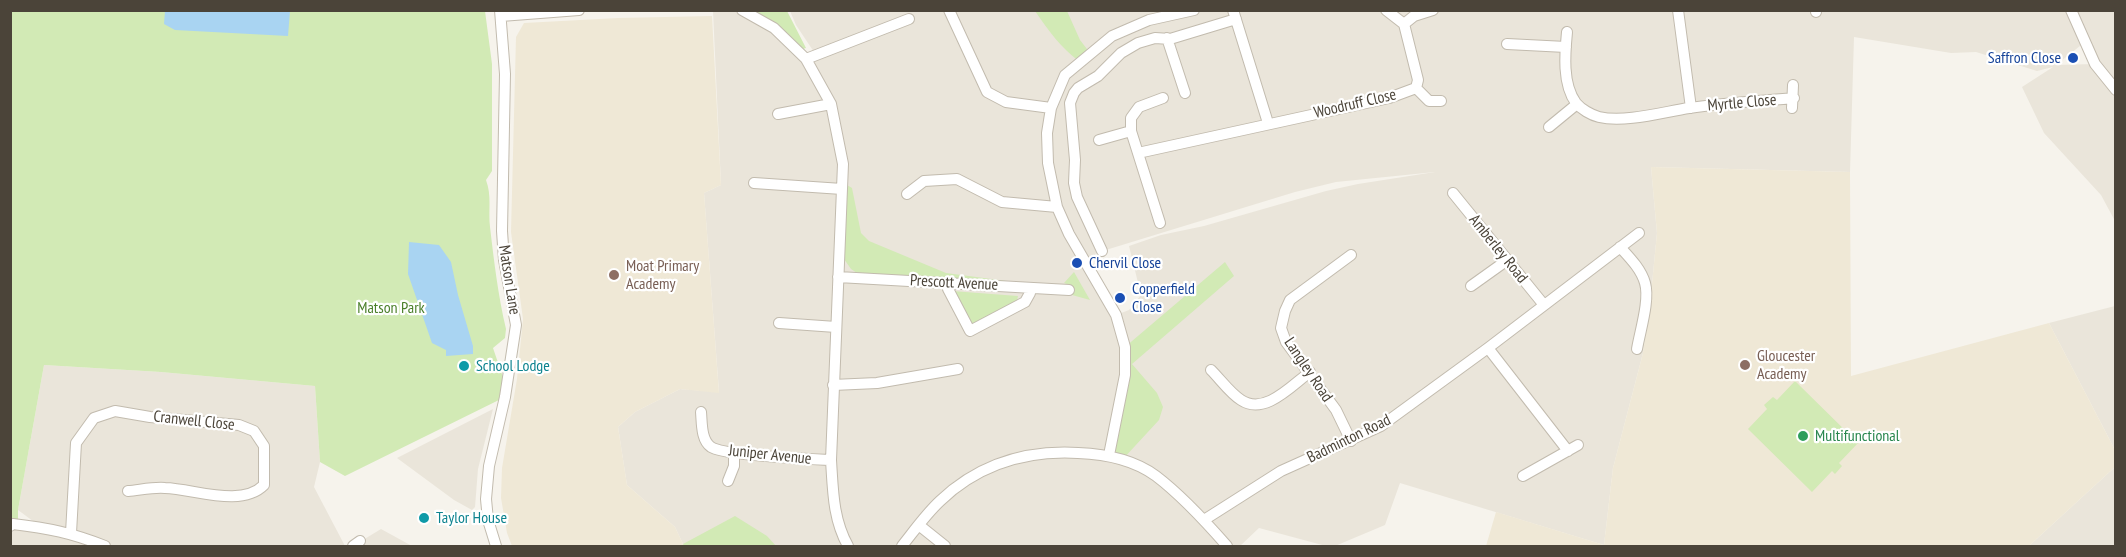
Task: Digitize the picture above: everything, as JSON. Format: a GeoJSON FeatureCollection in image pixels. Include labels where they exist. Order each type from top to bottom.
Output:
{"type":"FeatureCollection","features":[{"type":"Feature","properties":{"kind":"street"},"geometry":{"type":"LineString","coordinates":[[500,13],[579,10]]}},
{"type":"Feature","properties":{"kind":"street","name":"Juniper Avenue"},"geometry":{"type":"LineString","coordinates":[[742,10],[774,28],[806,59],[831,104],[843,164],[831,460],[834,509],[848,546]]}},
{"type":"Feature","properties":{"kind":"street"},"geometry":{"type":"LineString","coordinates":[[950,10],[987,92],[1006,102],[1051,108]]}},
{"type":"Feature","properties":{"kind":"street"},"geometry":{"type":"LineString","coordinates":[[1109,455],[1125,375],[1125,347],[1116,315],[1069,234],[1057,207],[1048,163],[1047,133],[1051,108],[1065,75],[1112,36],[1159,10]]}},
{"type":"Feature","properties":{"kind":"street"},"geometry":{"type":"LineString","coordinates":[[1147,15],[1194,10]]}},
{"type":"Feature","properties":{"kind":"street"},"geometry":{"type":"LineString","coordinates":[[1386,10],[1404,24],[1414,16],[1433,10]]}},
{"type":"Feature","properties":{"kind":"street","name":"Myrtle Close"},"geometry":{"type":"LineString","coordinates":[[1678,10],[1691,108]]}},
{"type":"Feature","properties":{"kind":"street"},"geometry":{"type":"LineString","coordinates":[[2071,10],[2095,64],[2115,90]]}},
{"type":"Feature","properties":{"kind":"street","name":"Matson Lane"},"geometry":{"type":"LineString","coordinates":[[496,546],[487,512],[488,477],[505,397],[516,325],[504,260],[502,231],[505,74],[500,13]]}},
{"type":"Feature","properties":{"kind":"street"},"geometry":{"type":"LineString","coordinates":[[1102,251],[1077,197],[1074,183],[1075,160],[1070,103],[1078,88],[1098,76],[1121,53],[1155,38],[1167,38],[1219,25],[1234,15],[1268,123]]}},
{"type":"Feature","properties":{"kind":"street"},"geometry":{"type":"LineString","coordinates":[[806,59],[909,19]]}},
{"type":"Feature","properties":{"kind":"street","name":"Woodruff Close"},"geometry":{"type":"LineString","coordinates":[[1138,153],[1389,98],[1416,88],[1418,80],[1404,24]]}},
{"type":"Feature","properties":{"kind":"street"},"geometry":{"type":"LineString","coordinates":[[1549,127],[1577,104],[1570,93],[1566,71],[1567,32]]}},
{"type":"Feature","properties":{"kind":"street"},"geometry":{"type":"LineString","coordinates":[[1167,38],[1185,93]]}},
{"type":"Feature","properties":{"kind":"street"},"geometry":{"type":"LineString","coordinates":[[1508,44],[1566,47]]}},
{"type":"Feature","properties":{"kind":"street","name":"Myrtle Close"},"geometry":{"type":"LineString","coordinates":[[1577,104],[1587,112],[1600,117],[1614,118],[1691,108],[1793,103],[1793,85]]}},
{"type":"Feature","properties":{"kind":"street"},"geometry":{"type":"LineString","coordinates":[[1416,88],[1429,101],[1441,101]]}},
{"type":"Feature","properties":{"kind":"street"},"geometry":{"type":"LineString","coordinates":[[1160,223],[1131,131],[1131,117],[1139,107],[1163,99]]}},
{"type":"Feature","properties":{"kind":"street"},"geometry":{"type":"LineString","coordinates":[[778,114],[831,104]]}},
{"type":"Feature","properties":{"kind":"street"},"geometry":{"type":"LineString","coordinates":[[1099,140],[1131,131]]}},
{"type":"Feature","properties":{"kind":"street"},"geometry":{"type":"LineString","coordinates":[[907,194],[924,181],[957,179],[1002,202],[1057,207]]}},
{"type":"Feature","properties":{"kind":"street"},"geometry":{"type":"LineString","coordinates":[[754,183],[842,189]]}},
{"type":"Feature","properties":{"kind":"street","name":"Amberley Road"},"geometry":{"type":"LineString","coordinates":[[1453,193],[1544,305]]}},
{"type":"Feature","properties":{"kind":"street","name":"Badminton Road"},"geometry":{"type":"LineString","coordinates":[[1204,520],[1281,471],[1381,426],[1639,233]]}},
{"type":"Feature","properties":{"kind":"street"},"geometry":{"type":"LineString","coordinates":[[1620,247],[1637,267],[1645,283],[1646,296],[1637,349]]}},
{"type":"Feature","properties":{"kind":"street","name":"Langley Road"},"geometry":{"type":"LineString","coordinates":[[1351,255],[1290,300],[1281,327],[1286,342],[1336,410],[1351,441]]}},
{"type":"Feature","properties":{"kind":"street"},"geometry":{"type":"LineString","coordinates":[[1471,286],[1506,261]]}},
{"type":"Feature","properties":{"kind":"street","name":"Prescott Avenue"},"geometry":{"type":"LineString","coordinates":[[838,277],[1069,290]]}},
{"type":"Feature","properties":{"kind":"street"},"geometry":{"type":"LineString","coordinates":[[948,290],[970,330],[1025,302],[1030,293]]}},
{"type":"Feature","properties":{"kind":"street"},"geometry":{"type":"LineString","coordinates":[[779,323],[836,327]]}},
{"type":"Feature","properties":{"kind":"street"},"geometry":{"type":"LineString","coordinates":[[1488,348],[1573,448],[1523,476]]}},
{"type":"Feature","properties":{"kind":"street"},"geometry":{"type":"LineString","coordinates":[[833,385],[877,382],[958,369]]}},
{"type":"Feature","properties":{"kind":"street"},"geometry":{"type":"LineString","coordinates":[[1211,370],[1243,402],[1259,405],[1272,400],[1310,372]]}},
{"type":"Feature","properties":{"kind":"street","name":"Cranwell Close"},"geometry":{"type":"LineString","coordinates":[[71,533],[76,442],[94,418],[115,411],[150,417],[239,425],[254,431],[264,446],[264,485],[257,493],[236,497],[164,488],[128,491]]}},
{"type":"Feature","properties":{"kind":"street","name":"Juniper Avenue"},"geometry":{"type":"LineString","coordinates":[[700,412],[706,441],[712,448],[831,460]]}},
{"type":"Feature","properties":{"kind":"street"},"geometry":{"type":"LineString","coordinates":[[728,481],[734,466],[734,452]]}},
{"type":"Feature","properties":{"kind":"street"},"geometry":{"type":"LineString","coordinates":[[902,546],[939,501],[953,489],[1003,461],[1041,453],[1109,455],[1123,459],[1155,475],[1204,520],[1227,546]]}},
{"type":"Feature","properties":{"kind":"street"},"geometry":{"type":"LineString","coordinates":[[10,526],[13,524],[33,526],[71,533],[105,546]]}},
{"type":"Feature","properties":{"kind":"street"},"geometry":{"type":"LineString","coordinates":[[920,526],[945,546]]}},
{"type":"Feature","properties":{"kind":"shaded area"},"geometry":{"type":"Polygon","coordinates":[[[713,11],[742,11],[757,18],[806,59],[816,55],[796,25],[790,11],[2115,11],[2115,221],[2101,195],[2044,133],[2022,87],[2053,67],[2037,71],[1976,52],[1951,53],[1854,37],[1850,172],[1651,167],[1657,233],[1652,284],[1643,353],[1613,468],[1604,545],[1400,483],[1385,525],[1335,546],[1326,546],[1259,528],[1240,546],[684,546],[675,527],[627,485],[618,427],[635,412],[680,389],[719,392],[704,193],[721,185],[713,11]],[[2085,42],[2056,65],[2095,64],[2085,42]],[[1435,172],[1336,182],[1295,192],[1096,253],[1089,265],[1116,315],[1129,310],[1141,295],[1129,246],[1161,235],[1204,226],[1326,191],[1435,172]]]}},
{"type":"Feature","properties":{"kind":"shaded area","name":"Moat Primary Academy"},"geometry":{"type":"Polygon","coordinates":[[[712,16],[721,185],[704,193],[719,393],[680,389],[635,412],[618,427],[627,485],[675,527],[684,546],[512,546],[507,533],[501,498],[502,468],[517,379],[523,319],[511,232],[516,37],[524,23],[712,16]]]}},
{"type":"Feature","properties":{"kind":"shaded area","name":"Gloucester Academy"},"geometry":{"type":"Polygon","coordinates":[[[1651,167],[1850,172],[1851,376],[2049,323],[2115,450],[2115,467],[2031,546],[1486,546],[1496,512],[1604,545],[1613,468],[1643,353],[1652,284],[1657,233],[1651,167]]]}},
{"type":"Feature","properties":{"kind":"shaded area"},"geometry":{"type":"Polygon","coordinates":[[[2115,306],[2115,450],[2049,323],[2115,306]]]}},
{"type":"Feature","properties":{"kind":"shaded area"},"geometry":{"type":"Polygon","coordinates":[[[44,365],[161,372],[315,386],[320,462],[314,487],[345,546],[11,546],[11,526],[41,527],[18,510],[44,365]]]}},
{"type":"Feature","properties":{"kind":"shaded area"},"geometry":{"type":"Polygon","coordinates":[[[493,409],[478,469],[475,507],[472,510],[454,500],[397,458],[493,409]]]}},
{"type":"Feature","properties":{"kind":"shaded area"},"geometry":{"type":"Polygon","coordinates":[[[2115,467],[2115,546],[2030,545],[2115,467]]]}},
{"type":"Feature","properties":{"kind":"shaded area"},"geometry":{"type":"Polygon","coordinates":[[[381,529],[412,546],[353,546],[381,529]]]}},
{"type":"Feature","properties":{"kind":"green space","name":"Matson Park"},"geometry":{"type":"Polygon","coordinates":[[[11,11],[485,11],[492,64],[492,171],[486,180],[495,265],[506,329],[505,338],[493,348],[507,389],[505,397],[345,476],[320,462],[315,386],[161,372],[44,365],[18,519],[11,520],[11,11]]]}},
{"type":"Feature","properties":{"kind":"green space"},"geometry":{"type":"Polygon","coordinates":[[[753,11],[787,11],[806,48],[803,49],[753,11]]]}},
{"type":"Feature","properties":{"kind":"green space"},"geometry":{"type":"Polygon","coordinates":[[[1035,11],[1067,11],[1080,40],[1090,53],[1080,62],[1073,57],[1050,32],[1035,11]]]}},
{"type":"Feature","properties":{"kind":"green space"},"geometry":{"type":"Polygon","coordinates":[[[847,185],[852,188],[861,233],[869,241],[946,273],[1014,282],[857,273],[844,259],[847,185]]]}},
{"type":"Feature","properties":{"kind":"green space"},"geometry":{"type":"Polygon","coordinates":[[[1225,262],[1234,276],[1132,364],[1157,393],[1163,407],[1159,420],[1123,459],[1109,455],[1125,365],[1131,364],[1125,347],[1225,262]]]}},
{"type":"Feature","properties":{"kind":"green space"},"geometry":{"type":"Polygon","coordinates":[[[1074,272],[1090,300],[1072,295],[1072,286],[1064,283],[1074,272]]]}},
{"type":"Feature","properties":{"kind":"green space"},"geometry":{"type":"Polygon","coordinates":[[[952,291],[1018,296],[1016,305],[971,328],[952,291]]]}},
{"type":"Feature","properties":{"kind":"green space","name":"Multifunctional"},"geometry":{"type":"Polygon","coordinates":[[[1795,381],[1858,443],[1839,463],[1842,466],[1835,474],[1832,471],[1812,492],[1748,429],[1767,409],[1764,405],[1773,397],[1777,400],[1795,381]]]}},
{"type":"Feature","properties":{"kind":"green space"},"geometry":{"type":"Polygon","coordinates":[[[735,516],[767,536],[776,546],[684,546],[683,544],[735,516]]]}},
{"type":"Feature","properties":{"kind":"water"},"geometry":{"type":"Polygon","coordinates":[[[165,11],[290,11],[288,36],[175,30],[164,24],[165,11]]]}},
{"type":"Feature","properties":{"kind":"water"},"geometry":{"type":"Polygon","coordinates":[[[409,242],[439,245],[451,262],[473,346],[473,354],[446,356],[446,350],[432,343],[408,274],[409,242]]]}},
{"type":"Feature","properties":{"kind":"place","name":"Saffron Close"},"geometry":{"type":"Point","coordinates":[2073,58]}},
{"type":"Feature","properties":{"kind":"place","name":"Chervil Close"},"geometry":{"type":"Point","coordinates":[1077,263]}},
{"type":"Feature","properties":{"kind":"place","name":"Moat Primary Academy"},"geometry":{"type":"Point","coordinates":[614,275]}},
{"type":"Feature","properties":{"kind":"place","name":"Copperfield Close"},"geometry":{"type":"Point","coordinates":[1120,298]}},
{"type":"Feature","properties":{"kind":"place","name":"Gloucester Academy"},"geometry":{"type":"Point","coordinates":[1745,365]}},
{"type":"Feature","properties":{"kind":"place","name":"School Lodge"},"geometry":{"type":"Point","coordinates":[464,366]}},
{"type":"Feature","properties":{"kind":"place","name":"Multifunctional"},"geometry":{"type":"Point","coordinates":[1803,436]}},
{"type":"Feature","properties":{"kind":"place","name":"Taylor House"},"geometry":{"type":"Point","coordinates":[424,518]}}]}
